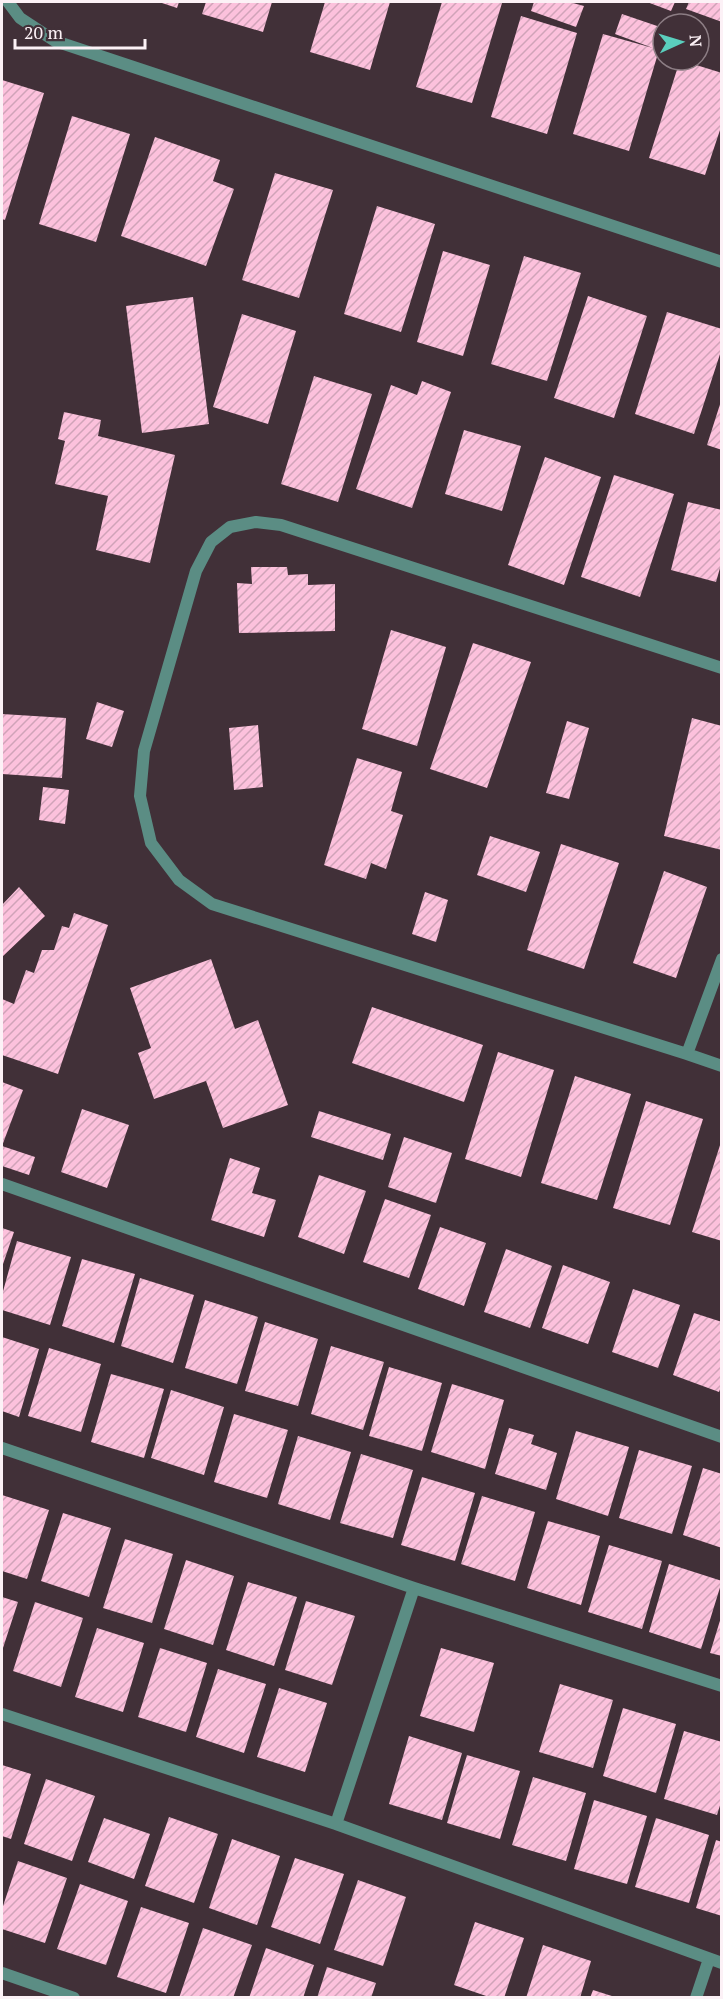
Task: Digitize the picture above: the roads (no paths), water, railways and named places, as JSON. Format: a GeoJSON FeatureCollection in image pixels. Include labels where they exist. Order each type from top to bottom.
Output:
{"type":"FeatureCollection","features":[{"type":"Feature","properties":{"kind":"street"},"geometry":{"type":"LineString","coordinates":[[8,2],[20,18],[55,41],[722,262]]}},
{"type":"Feature","properties":{"kind":"street"},"geometry":{"type":"LineString","coordinates":[[722,668],[281,525],[255,522],[230,527],[211,542],[196,572],[144,751],[140,796],[152,843],[179,880],[212,904],[722,1066]]}},
{"type":"Feature","properties":{"kind":"street"},"geometry":{"type":"LineString","coordinates":[[687,1053],[722,960]]}},
{"type":"Feature","properties":{"kind":"street"},"geometry":{"type":"LineString","coordinates":[[2,1184],[722,1437]]}},
{"type":"Feature","properties":{"kind":"street"},"geometry":{"type":"LineString","coordinates":[[2,1448],[414,1588],[722,1686]]}},
{"type":"Feature","properties":{"kind":"street"},"geometry":{"type":"LineString","coordinates":[[336,1824],[414,1588]]}},
{"type":"Feature","properties":{"kind":"street"},"geometry":{"type":"LineString","coordinates":[[2,1714],[336,1824],[715,1961],[696,1998]]}},
{"type":"Feature","properties":{"kind":"street"},"geometry":{"type":"LineString","coordinates":[[2,1973],[74,1998]]}}]}
